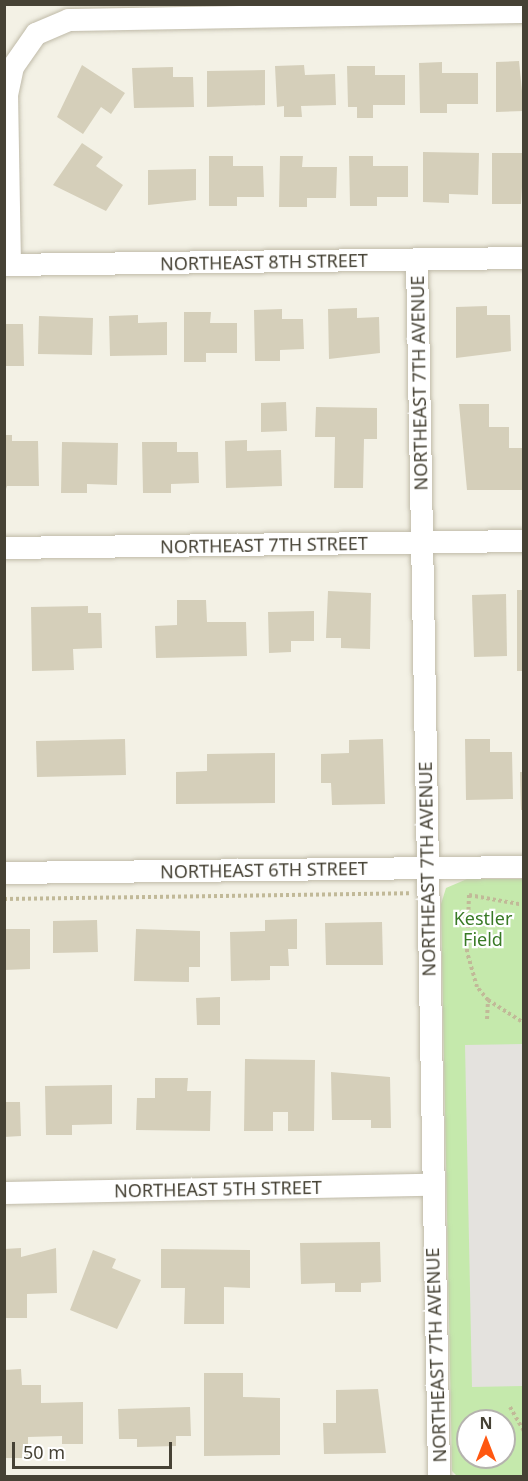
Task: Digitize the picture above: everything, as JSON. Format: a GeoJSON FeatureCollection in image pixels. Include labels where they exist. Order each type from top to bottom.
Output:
{"type":"FeatureCollection","features":[{"type":"Feature","properties":{"kind":"street"},"geometry":{"type":"LineString","coordinates":[[7,265],[7,95],[13,67],[36,34],[69,20],[524,12]]}},
{"type":"Feature","properties":{"kind":"street","name":"NORTHEAST 8TH STREET"},"geometry":{"type":"LineString","coordinates":[[7,265],[524,258]]}},
{"type":"Feature","properties":{"kind":"street","name":"NORTHEAST 7TH AVENUE"},"geometry":{"type":"LineString","coordinates":[[417,261],[431,1185],[439,1476]]}},
{"type":"Feature","properties":{"kind":"street","name":"NORTHEAST 7TH STREET"},"geometry":{"type":"LineString","coordinates":[[4,548],[524,541]]}},
{"type":"Feature","properties":{"kind":"street","name":"NORTHEAST 6TH STREET"},"geometry":{"type":"LineString","coordinates":[[4,873],[524,867]]}},
{"type":"Feature","properties":{"kind":"street","name":"NORTHEAST 5TH STREET"},"geometry":{"type":"LineString","coordinates":[[4,1193],[431,1185]]}},
{"type":"Feature","properties":{"kind":"path"},"geometry":{"type":"LineString","coordinates":[[4,899],[427,892]]}},
{"type":"Feature","properties":{"kind":"path"},"geometry":{"type":"LineString","coordinates":[[524,905],[469,895],[467,952],[477,987],[488,1000],[524,1023]]}},
{"type":"Feature","properties":{"kind":"path"},"geometry":{"type":"LineString","coordinates":[[487,1019],[488,1000]]}},
{"type":"Feature","properties":{"kind":"path"},"geometry":{"type":"LineString","coordinates":[[510,1407],[524,1431]]}},
{"type":"Feature","properties":{"kind":"green space","name":"Kestler Field"},"geometry":{"type":"Polygon","coordinates":[[[467,879],[523,879],[523,1476],[457,1476],[452,1471],[441,904],[446,888],[467,879]]]}},
{"type":"Feature","properties":{"kind":"shaded area"},"geometry":{"type":"Polygon","coordinates":[[[523,1044],[523,1386],[472,1387],[465,1045],[523,1044]]]}},
{"type":"Feature","properties":{"kind":"building"},"geometry":{"type":"Polygon","coordinates":[[[519,61],[524,111],[496,112],[496,62],[519,61]]]}},
{"type":"Feature","properties":{"kind":"building"},"geometry":{"type":"Polygon","coordinates":[[[442,62],[442,73],[478,73],[478,104],[447,104],[447,113],[420,113],[419,63],[442,62]]]}},
{"type":"Feature","properties":{"kind":"building"},"geometry":{"type":"Polygon","coordinates":[[[82,65],[125,93],[111,114],[101,107],[83,134],[57,117],[82,65]]]}},
{"type":"Feature","properties":{"kind":"building"},"geometry":{"type":"Polygon","coordinates":[[[304,65],[305,75],[335,74],[336,105],[301,106],[302,117],[284,117],[284,106],[277,107],[275,66],[304,65]]]}},
{"type":"Feature","properties":{"kind":"building"},"geometry":{"type":"Polygon","coordinates":[[[347,66],[375,66],[375,75],[405,75],[405,105],[373,105],[373,118],[357,118],[357,107],[348,107],[347,66]]]}},
{"type":"Feature","properties":{"kind":"building"},"geometry":{"type":"Polygon","coordinates":[[[173,67],[173,77],[193,77],[194,107],[134,108],[132,68],[173,67]]]}},
{"type":"Feature","properties":{"kind":"building"},"geometry":{"type":"Polygon","coordinates":[[[265,70],[265,105],[207,107],[207,71],[265,70]]]}},
{"type":"Feature","properties":{"kind":"building"},"geometry":{"type":"Polygon","coordinates":[[[82,143],[103,157],[96,166],[123,185],[106,211],[53,185],[82,143]]]}},
{"type":"Feature","properties":{"kind":"building"},"geometry":{"type":"Polygon","coordinates":[[[423,152],[479,153],[478,195],[449,194],[449,203],[423,202],[423,152]]]}},
{"type":"Feature","properties":{"kind":"building"},"geometry":{"type":"Polygon","coordinates":[[[492,153],[524,153],[521,204],[492,204],[492,153]]]}},
{"type":"Feature","properties":{"kind":"building"},"geometry":{"type":"Polygon","coordinates":[[[209,156],[233,156],[233,166],[263,166],[264,197],[237,197],[237,206],[209,206],[209,156]]]}},
{"type":"Feature","properties":{"kind":"building"},"geometry":{"type":"Polygon","coordinates":[[[280,156],[303,156],[302,167],[337,167],[336,198],[307,198],[307,207],[279,207],[280,156]]]}},
{"type":"Feature","properties":{"kind":"building"},"geometry":{"type":"Polygon","coordinates":[[[349,156],[373,156],[373,166],[408,166],[408,197],[377,197],[377,206],[350,206],[349,156]]]}},
{"type":"Feature","properties":{"kind":"building"},"geometry":{"type":"Polygon","coordinates":[[[196,169],[196,200],[148,205],[148,170],[196,169]]]}},
{"type":"Feature","properties":{"kind":"building"},"geometry":{"type":"Polygon","coordinates":[[[487,306],[487,315],[510,315],[511,351],[456,358],[456,307],[487,306]]]}},
{"type":"Feature","properties":{"kind":"building"},"geometry":{"type":"Polygon","coordinates":[[[357,308],[357,318],[379,317],[380,353],[329,359],[328,309],[357,308]]]}},
{"type":"Feature","properties":{"kind":"building"},"geometry":{"type":"Polygon","coordinates":[[[282,309],[282,319],[303,319],[304,349],[280,350],[280,361],[255,361],[254,310],[282,309]]]}},
{"type":"Feature","properties":{"kind":"building"},"geometry":{"type":"Polygon","coordinates":[[[184,312],[211,312],[210,323],[237,323],[237,353],[206,353],[206,362],[184,362],[184,312]]]}},
{"type":"Feature","properties":{"kind":"building"},"geometry":{"type":"Polygon","coordinates":[[[138,315],[138,323],[167,322],[167,355],[110,356],[109,316],[138,315]]]}},
{"type":"Feature","properties":{"kind":"building"},"geometry":{"type":"Polygon","coordinates":[[[39,316],[93,318],[92,355],[38,354],[39,316]]]}},
{"type":"Feature","properties":{"kind":"building"},"geometry":{"type":"Polygon","coordinates":[[[4,324],[23,324],[24,366],[4,366],[4,324]]]}},
{"type":"Feature","properties":{"kind":"building"},"geometry":{"type":"Polygon","coordinates":[[[286,402],[287,431],[261,432],[261,403],[286,402]]]}},
{"type":"Feature","properties":{"kind":"building"},"geometry":{"type":"Polygon","coordinates":[[[459,404],[489,404],[489,427],[509,427],[509,448],[522,448],[523,490],[467,490],[459,404]]]}},
{"type":"Feature","properties":{"kind":"building"},"geometry":{"type":"Polygon","coordinates":[[[316,407],[377,408],[377,439],[364,439],[363,488],[334,488],[335,437],[315,437],[316,407]]]}},
{"type":"Feature","properties":{"kind":"building"},"geometry":{"type":"Polygon","coordinates":[[[4,435],[12,435],[12,441],[38,441],[39,486],[7,486],[4,495],[4,435]]]}},
{"type":"Feature","properties":{"kind":"building"},"geometry":{"type":"Polygon","coordinates":[[[247,440],[247,451],[281,450],[282,486],[226,488],[225,441],[247,440]]]}},
{"type":"Feature","properties":{"kind":"building"},"geometry":{"type":"Polygon","coordinates":[[[62,442],[118,443],[117,485],[87,484],[87,493],[61,493],[62,442]]]}},
{"type":"Feature","properties":{"kind":"building"},"geometry":{"type":"Polygon","coordinates":[[[142,442],[177,442],[177,452],[198,452],[199,483],[171,484],[171,493],[143,493],[142,442]]]}},
{"type":"Feature","properties":{"kind":"building"},"geometry":{"type":"Polygon","coordinates":[[[517,590],[524,590],[524,671],[517,671],[517,590]]]}},
{"type":"Feature","properties":{"kind":"building"},"geometry":{"type":"Polygon","coordinates":[[[328,591],[371,593],[370,649],[341,648],[341,638],[326,638],[328,591]]]}},
{"type":"Feature","properties":{"kind":"building"},"geometry":{"type":"Polygon","coordinates":[[[506,594],[507,656],[474,657],[472,595],[506,594]]]}},
{"type":"Feature","properties":{"kind":"building"},"geometry":{"type":"Polygon","coordinates":[[[177,600],[206,600],[207,622],[246,622],[247,656],[156,658],[155,626],[177,625],[177,600]]]}},
{"type":"Feature","properties":{"kind":"building"},"geometry":{"type":"Polygon","coordinates":[[[88,606],[88,613],[101,613],[102,648],[73,649],[74,670],[32,671],[31,607],[88,606]]]}},
{"type":"Feature","properties":{"kind":"building"},"geometry":{"type":"Polygon","coordinates":[[[314,611],[314,641],[291,641],[291,652],[269,653],[268,612],[314,611]]]}},
{"type":"Feature","properties":{"kind":"building"},"geometry":{"type":"Polygon","coordinates":[[[125,739],[126,775],[37,777],[36,741],[125,739]]]}},
{"type":"Feature","properties":{"kind":"building"},"geometry":{"type":"Polygon","coordinates":[[[383,739],[385,804],[332,805],[331,783],[321,783],[321,754],[349,753],[349,740],[383,739]]]}},
{"type":"Feature","properties":{"kind":"building"},"geometry":{"type":"Polygon","coordinates":[[[465,739],[490,739],[490,752],[512,752],[513,799],[466,800],[465,739]]]}},
{"type":"Feature","properties":{"kind":"building"},"geometry":{"type":"Polygon","coordinates":[[[275,753],[275,803],[176,804],[176,772],[207,771],[207,754],[275,753]]]}},
{"type":"Feature","properties":{"kind":"building"},"geometry":{"type":"Polygon","coordinates":[[[520,772],[524,772],[524,810],[521,810],[520,772]]]}},
{"type":"Feature","properties":{"kind":"building"},"geometry":{"type":"Polygon","coordinates":[[[297,919],[297,949],[288,949],[289,966],[270,966],[270,980],[231,981],[230,932],[265,931],[265,920],[297,919]]]}},
{"type":"Feature","properties":{"kind":"building"},"geometry":{"type":"Polygon","coordinates":[[[97,920],[98,952],[53,953],[53,921],[97,920]]]}},
{"type":"Feature","properties":{"kind":"building"},"geometry":{"type":"Polygon","coordinates":[[[382,922],[383,965],[326,965],[325,923],[382,922]]]}},
{"type":"Feature","properties":{"kind":"building"},"geometry":{"type":"Polygon","coordinates":[[[4,929],[30,929],[30,969],[4,970],[4,929]]]}},
{"type":"Feature","properties":{"kind":"building"},"geometry":{"type":"Polygon","coordinates":[[[136,929],[200,931],[200,967],[189,967],[189,982],[134,981],[136,929]]]}},
{"type":"Feature","properties":{"kind":"building"},"geometry":{"type":"Polygon","coordinates":[[[220,997],[220,1025],[197,1025],[196,998],[220,997]]]}},
{"type":"Feature","properties":{"kind":"building"},"geometry":{"type":"Polygon","coordinates":[[[245,1059],[315,1060],[314,1131],[288,1131],[288,1112],[273,1112],[273,1131],[244,1131],[245,1059]]]}},
{"type":"Feature","properties":{"kind":"building"},"geometry":{"type":"Polygon","coordinates":[[[331,1072],[390,1077],[391,1128],[371,1128],[371,1120],[332,1120],[331,1072]]]}},
{"type":"Feature","properties":{"kind":"building"},"geometry":{"type":"Polygon","coordinates":[[[155,1078],[188,1078],[187,1091],[211,1091],[210,1131],[136,1130],[137,1098],[155,1098],[155,1078]]]}},
{"type":"Feature","properties":{"kind":"building"},"geometry":{"type":"Polygon","coordinates":[[[112,1085],[112,1124],[72,1125],[72,1135],[46,1135],[45,1086],[112,1085]]]}},
{"type":"Feature","properties":{"kind":"building"},"geometry":{"type":"Polygon","coordinates":[[[4,1102],[20,1102],[21,1136],[4,1137],[4,1102]]]}},
{"type":"Feature","properties":{"kind":"building"},"geometry":{"type":"Polygon","coordinates":[[[380,1242],[381,1282],[361,1283],[361,1292],[335,1292],[335,1283],[301,1284],[300,1243],[380,1242]]]}},
{"type":"Feature","properties":{"kind":"building"},"geometry":{"type":"Polygon","coordinates":[[[21,1248],[21,1257],[56,1248],[57,1293],[27,1294],[27,1318],[4,1318],[4,1249],[21,1248]]]}},
{"type":"Feature","properties":{"kind":"building"},"geometry":{"type":"Polygon","coordinates":[[[161,1249],[250,1250],[250,1288],[224,1287],[224,1324],[184,1324],[185,1288],[161,1288],[161,1249]]]}},
{"type":"Feature","properties":{"kind":"building"},"geometry":{"type":"Polygon","coordinates":[[[93,1250],[116,1259],[112,1268],[141,1280],[117,1329],[70,1310],[93,1250]]]}},
{"type":"Feature","properties":{"kind":"building"},"geometry":{"type":"Polygon","coordinates":[[[21,1369],[22,1385],[41,1385],[41,1403],[83,1402],[83,1444],[62,1444],[62,1436],[28,1437],[28,1458],[4,1458],[4,1370],[21,1369]]]}},
{"type":"Feature","properties":{"kind":"building"},"geometry":{"type":"Polygon","coordinates":[[[204,1373],[243,1373],[243,1397],[280,1398],[280,1455],[204,1456],[204,1373]]]}},
{"type":"Feature","properties":{"kind":"building"},"geometry":{"type":"Polygon","coordinates":[[[378,1389],[386,1453],[324,1454],[323,1423],[336,1423],[336,1390],[378,1389]]]}},
{"type":"Feature","properties":{"kind":"building"},"geometry":{"type":"Polygon","coordinates":[[[190,1407],[191,1436],[176,1436],[176,1446],[137,1447],[137,1439],[119,1439],[118,1409],[190,1407]]]}}]}
